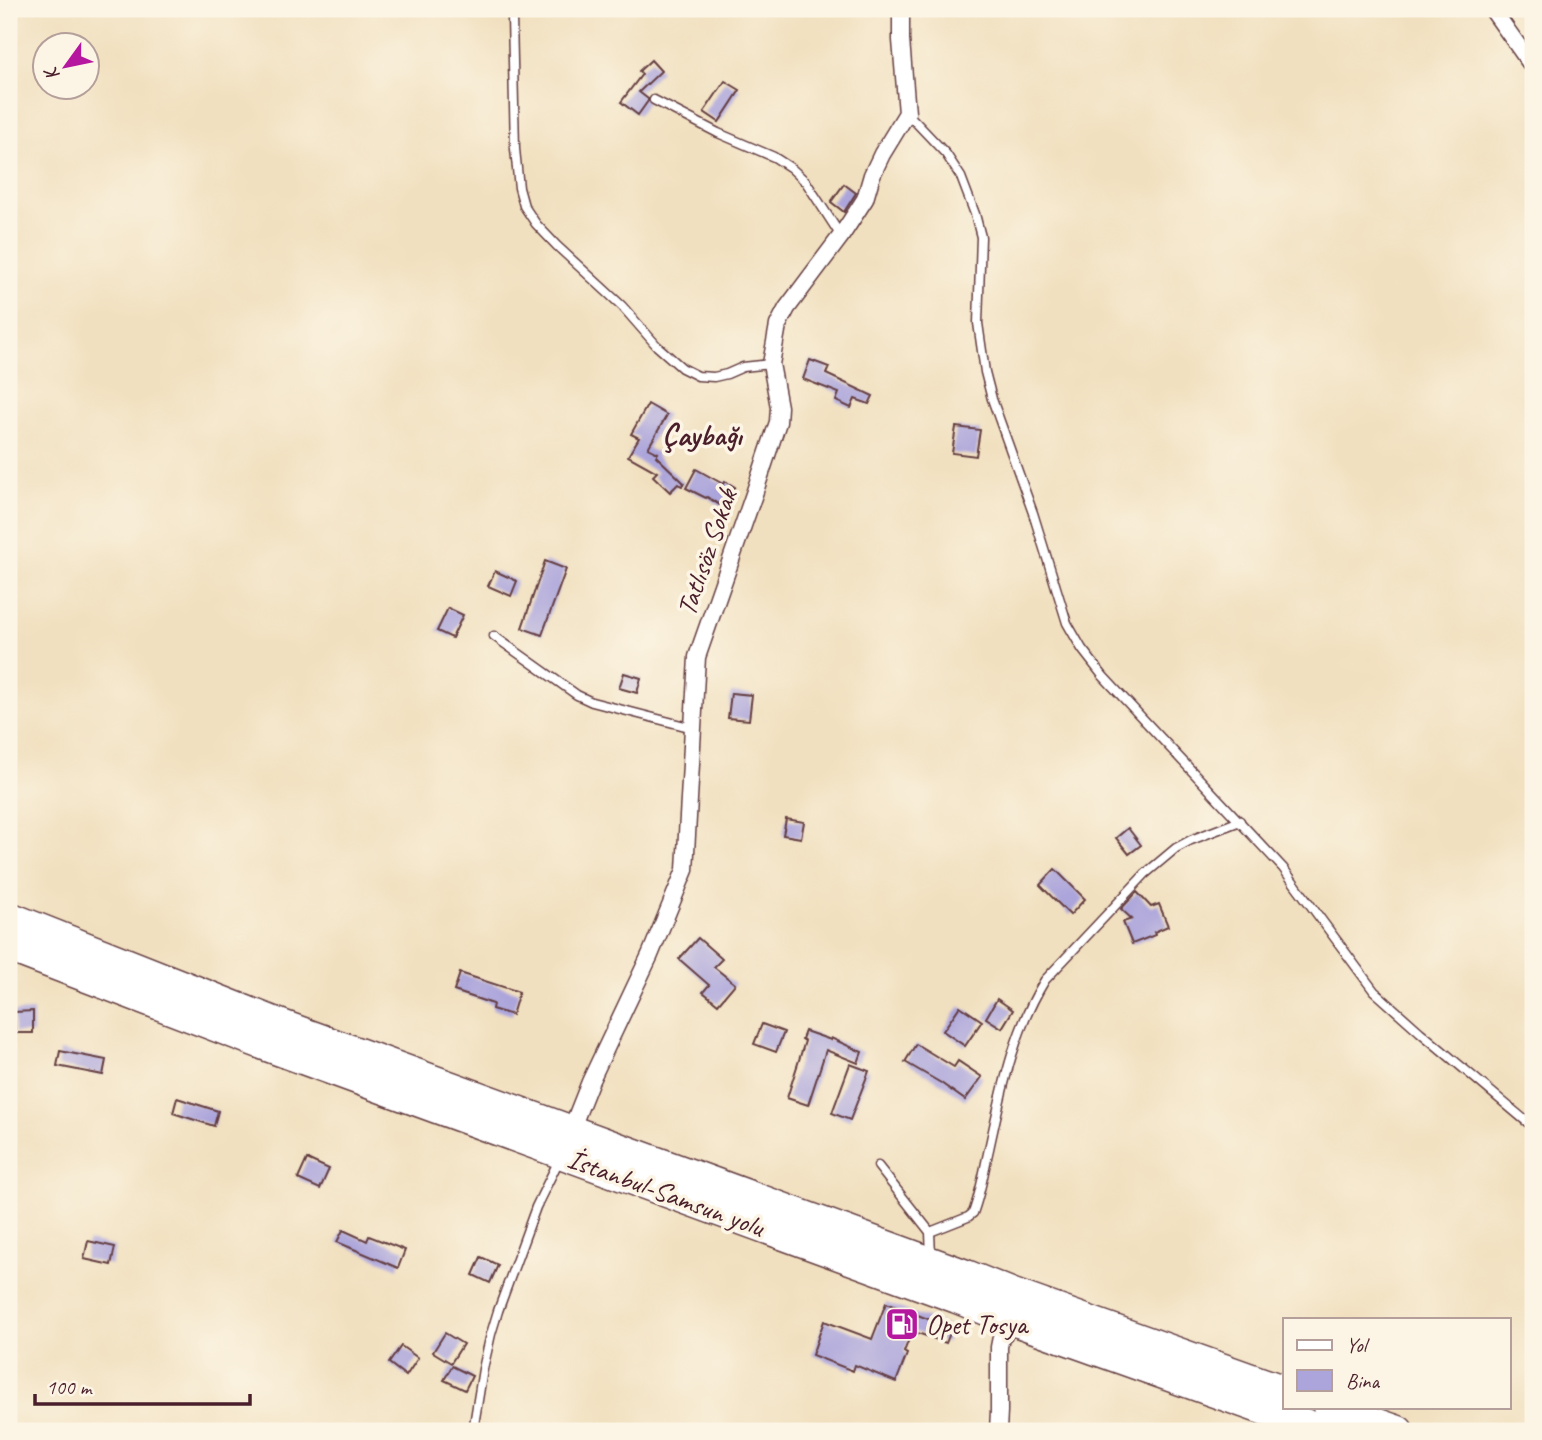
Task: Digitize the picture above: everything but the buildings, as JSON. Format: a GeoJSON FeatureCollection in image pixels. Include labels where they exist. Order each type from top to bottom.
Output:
{"type":"FeatureCollection","features":[{"type":"Feature","properties":{"kind":"highway","name":"İstanbul-Samsun yolu"},"geometry":{"type":"LineString","coordinates":[[9,917],[1017,1322],[1324,1431]]}},
{"type":"Feature","properties":{"kind":"highway","name":"İstanbul-Samsun yolu"},"geometry":{"type":"LineString","coordinates":[[9,947],[271,1047],[931,1262],[1283,1390]]}},
{"type":"Feature","properties":{"kind":"highway"},"geometry":{"type":"LineString","coordinates":[[1332,1408],[1398,1431]]}},
{"type":"Feature","properties":{"kind":"street"},"geometry":{"type":"LineString","coordinates":[[901,9],[907,113]]}},
{"type":"Feature","properties":{"kind":"street"},"geometry":{"type":"LineString","coordinates":[[1492,9],[1533,67]]}},
{"type":"Feature","properties":{"kind":"street","name":"Tatlısöz Sokak"},"geometry":{"type":"LineString","coordinates":[[567,1142],[590,1082],[650,955],[685,870],[697,657],[778,422],[779,407],[771,364],[778,326],[787,309],[865,200],[882,153],[907,113]]}},
{"type":"Feature","properties":{"kind":"street"},"geometry":{"type":"LineString","coordinates":[[998,1431],[999,1347],[1001,1337],[1005,1333]]}},
{"type":"Feature","properties":{"kind":"lane"},"geometry":{"type":"LineString","coordinates":[[509,9],[512,18],[515,149],[519,188],[524,206],[536,224],[556,246],[622,306],[657,346],[682,369],[698,376],[714,377],[743,367],[771,364]]}},
{"type":"Feature","properties":{"kind":"lane"},"geometry":{"type":"LineString","coordinates":[[654,100],[792,168],[806,182],[841,236]]}},
{"type":"Feature","properties":{"kind":"lane"},"geometry":{"type":"LineString","coordinates":[[907,113],[946,154],[961,177],[975,214],[981,237],[978,323],[985,372],[1068,624],[1082,649],[1102,676],[1283,868],[1374,991],[1533,1127]]}},
{"type":"Feature","properties":{"kind":"lane"},"geometry":{"type":"LineString","coordinates":[[494,636],[577,695],[592,702],[693,728]]}},
{"type":"Feature","properties":{"kind":"lane"},"geometry":{"type":"LineString","coordinates":[[930,1232],[973,1213],[1009,1063],[1033,1000],[1045,980],[1144,874],[1191,839],[1240,821]]}},
{"type":"Feature","properties":{"kind":"lane"},"geometry":{"type":"LineString","coordinates":[[473,1431],[483,1369],[498,1311],[536,1207],[567,1142]]}},
{"type":"Feature","properties":{"kind":"lane"},"geometry":{"type":"LineString","coordinates":[[878,1166],[930,1232],[931,1262]]}},
{"type":"Feature","properties":{"kind":"place","name":"Opet Tosya"},"geometry":{"type":"Point","coordinates":[902,1324]}},
{"type":"Feature","properties":{"kind":"district","name":"Çaybağı"},"geometry":{"type":"Point","coordinates":[702,435]}}]}
